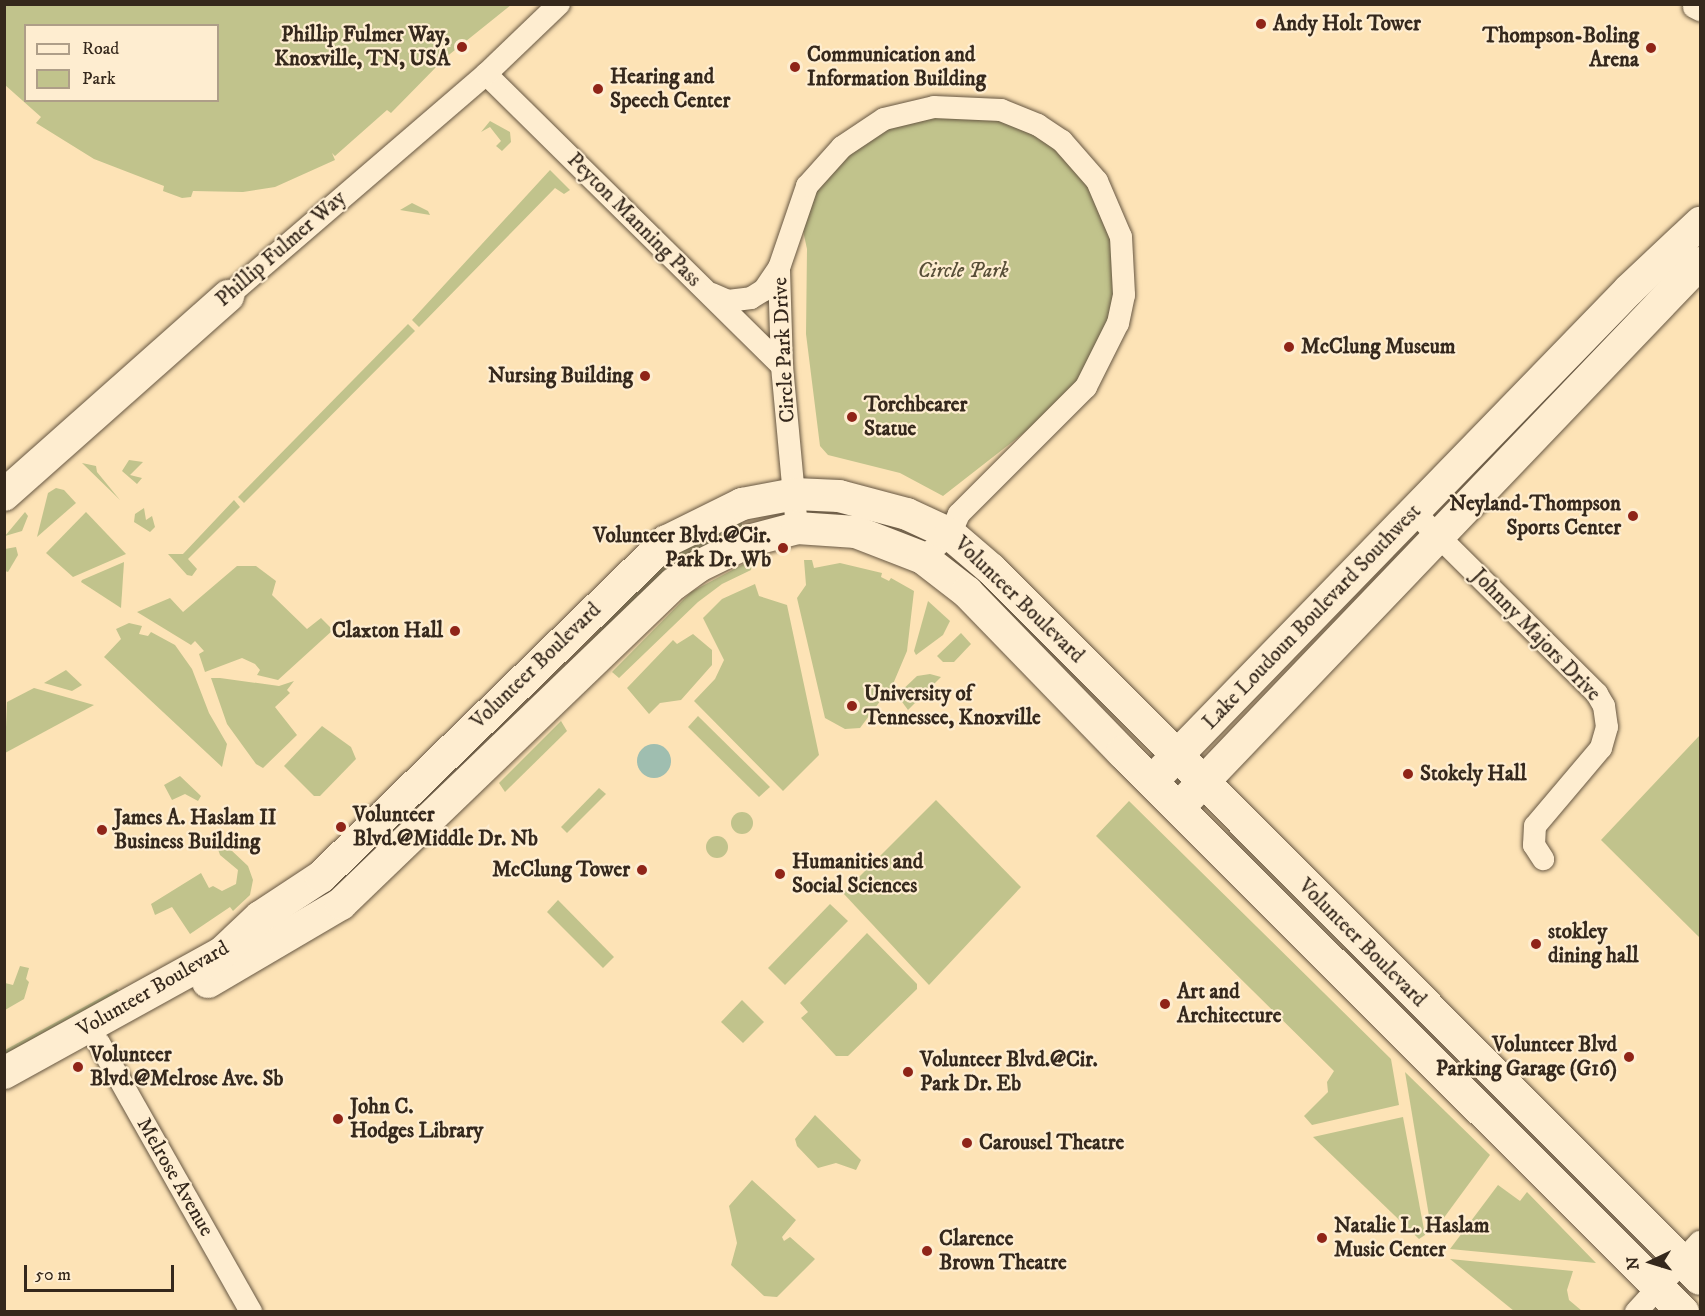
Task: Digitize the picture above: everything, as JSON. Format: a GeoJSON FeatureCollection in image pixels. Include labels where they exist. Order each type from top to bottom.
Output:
{"type":"FeatureCollection","features":[{"type":"Feature","properties":{"kind":"street","name":"Phillip Fulmer Way"},"geometry":{"type":"LineString","coordinates":[[4,495],[228,296],[486,74],[559,4]]}},
{"type":"Feature","properties":{"kind":"street","name":"Peyton Manning Pass"},"geometry":{"type":"LineString","coordinates":[[486,74],[782,366]]}},
{"type":"Feature","properties":{"kind":"street","name":"Circle Park Drive"},"geometry":{"type":"LineString","coordinates":[[797,528],[782,366],[779,268],[807,186],[823,166],[864,130],[908,112],[934,107],[978,106],[1020,116],[1062,141],[1097,181],[1112,209],[1125,264],[1118,323],[1086,387],[959,514],[950,534],[923,558]]}},
{"type":"Feature","properties":{"kind":"street","name":"Lake Loudoun Boulevard Southwest"},"geometry":{"type":"LineString","coordinates":[[1152,782],[1629,290],[1701,223]]}},
{"type":"Feature","properties":{"kind":"street","name":"Lake Loudoun Boulevard Southwest"},"geometry":{"type":"LineString","coordinates":[[1178,808],[1701,263]]}},
{"type":"Feature","properties":{"kind":"street"},"geometry":{"type":"LineString","coordinates":[[708,292],[728,302],[746,300],[764,290],[779,268]]}},
{"type":"Feature","properties":{"kind":"street","name":"Volunteer Boulevard"},"geometry":{"type":"LineString","coordinates":[[4,1093],[223,952],[260,917],[321,876],[667,540],[742,504],[795,494],[839,496],[907,514],[950,534],[1042,620],[1202,783],[1695,1261]]}},
{"type":"Feature","properties":{"kind":"street","name":"Johnny Majors Drive"},"geometry":{"type":"LineString","coordinates":[[1414,512],[1598,694],[1604,706],[1607,727],[1601,748],[1534,826],[1534,845],[1543,859]]}},
{"type":"Feature","properties":{"kind":"street","name":"Volunteer Boulevard"},"geometry":{"type":"LineString","coordinates":[[4,1073],[95,1034],[341,904],[588,666],[697,567],[752,540],[797,528],[856,532],[923,558],[967,592],[1152,782],[1683,1311]]}},
{"type":"Feature","properties":{"kind":"street"},"geometry":{"type":"LineString","coordinates":[[1005,632],[1021,619],[1042,620]]}},
{"type":"Feature","properties":{"kind":"street"},"geometry":{"type":"LineString","coordinates":[[563,640],[588,666]]}},
{"type":"Feature","properties":{"kind":"street"},"geometry":{"type":"LineString","coordinates":[[450,750],[474,776]]}},
{"type":"Feature","properties":{"kind":"street","name":"Melrose Avenue"},"geometry":{"type":"LineString","coordinates":[[95,1034],[251,1311]]}},
{"type":"Feature","properties":{"kind":"street"},"geometry":{"type":"LineString","coordinates":[[1636,1311],[1659,1288],[1695,1261]]}},
{"type":"Feature","properties":{"kind":"green space"},"geometry":{"type":"Polygon","coordinates":[[[5,4],[511,4],[445,58],[391,113],[387,110],[335,156],[332,153],[335,160],[275,187],[243,192],[193,191],[191,197],[182,198],[163,191],[164,186],[94,159],[36,123],[41,117],[24,102],[219,102],[219,24],[24,24],[24,102],[5,85],[5,4]]]}},
{"type":"Feature","properties":{"kind":"green space","name":"Circle Park"},"geometry":{"type":"Polygon","coordinates":[[[922,110],[1017,120],[1079,163],[1116,237],[1115,305],[1087,372],[1034,425],[943,496],[900,473],[828,455],[820,446],[806,334],[807,249],[802,226],[813,193],[839,156],[922,110]]]}},
{"type":"Feature","properties":{"kind":"green space"},"geometry":{"type":"Polygon","coordinates":[[[490,121],[510,132],[511,142],[502,151],[496,146],[501,141],[490,127],[481,132],[490,121]]]}},
{"type":"Feature","properties":{"kind":"green space"},"geometry":{"type":"Polygon","coordinates":[[[550,170],[570,190],[564,194],[555,188],[419,327],[412,320],[550,170]]]}},
{"type":"Feature","properties":{"kind":"green space"},"geometry":{"type":"Polygon","coordinates":[[[412,203],[428,211],[430,215],[400,210],[412,203]]]}},
{"type":"Feature","properties":{"kind":"green space"},"geometry":{"type":"Polygon","coordinates":[[[408,324],[415,331],[244,503],[238,497],[408,324]]]}},
{"type":"Feature","properties":{"kind":"green space"},"geometry":{"type":"Polygon","coordinates":[[[129,460],[143,462],[130,475],[142,478],[137,484],[122,471],[129,460]]]}},
{"type":"Feature","properties":{"kind":"green space"},"geometry":{"type":"Polygon","coordinates":[[[82,463],[96,466],[97,472],[120,500],[82,463]]]}},
{"type":"Feature","properties":{"kind":"green space"},"geometry":{"type":"Polygon","coordinates":[[[56,488],[64,490],[76,503],[37,537],[48,493],[56,488]]]}},
{"type":"Feature","properties":{"kind":"green space"},"geometry":{"type":"Polygon","coordinates":[[[234,500],[240,507],[188,559],[197,569],[192,576],[187,575],[168,554],[183,554],[234,500]]]}},
{"type":"Feature","properties":{"kind":"green space"},"geometry":{"type":"Polygon","coordinates":[[[144,508],[146,520],[152,516],[155,527],[150,532],[134,522],[135,514],[144,508]]]}},
{"type":"Feature","properties":{"kind":"green space"},"geometry":{"type":"Polygon","coordinates":[[[25,512],[28,516],[22,531],[5,536],[25,512]]]}},
{"type":"Feature","properties":{"kind":"green space"},"geometry":{"type":"Polygon","coordinates":[[[86,512],[126,554],[73,577],[46,553],[86,512]]]}},
{"type":"Feature","properties":{"kind":"green space"},"geometry":{"type":"Polygon","coordinates":[[[740,517],[744,531],[589,646],[585,646],[664,558],[740,517]]]}},
{"type":"Feature","properties":{"kind":"green space"},"geometry":{"type":"Polygon","coordinates":[[[16,547],[18,555],[8,572],[5,571],[5,549],[16,547]]]}},
{"type":"Feature","properties":{"kind":"green space"},"geometry":{"type":"Polygon","coordinates":[[[753,559],[751,570],[722,584],[698,602],[619,678],[612,672],[691,592],[753,559]]]}},
{"type":"Feature","properties":{"kind":"green space"},"geometry":{"type":"Polygon","coordinates":[[[804,560],[812,560],[814,568],[840,563],[882,573],[881,577],[889,581],[891,578],[914,591],[907,651],[893,684],[860,728],[845,729],[825,718],[797,598],[806,585],[804,560]]]}},
{"type":"Feature","properties":{"kind":"green space"},"geometry":{"type":"Polygon","coordinates":[[[124,562],[121,608],[81,582],[82,580],[124,562]]]}},
{"type":"Feature","properties":{"kind":"green space"},"geometry":{"type":"Polygon","coordinates":[[[237,566],[256,566],[276,581],[272,595],[307,629],[321,618],[333,630],[278,680],[257,675],[260,670],[255,664],[242,658],[205,672],[199,654],[204,651],[195,641],[191,645],[137,612],[170,598],[183,612],[237,566]]]}},
{"type":"Feature","properties":{"kind":"green space"},"geometry":{"type":"Polygon","coordinates":[[[755,584],[759,596],[787,605],[819,755],[783,791],[694,701],[715,679],[724,660],[703,618],[722,599],[755,584]]]}},
{"type":"Feature","properties":{"kind":"green space"},"geometry":{"type":"Polygon","coordinates":[[[928,601],[950,621],[943,635],[916,655],[914,651],[928,601]]]}},
{"type":"Feature","properties":{"kind":"green space"},"geometry":{"type":"Polygon","coordinates":[[[129,623],[142,626],[139,634],[148,636],[151,632],[175,645],[192,669],[209,713],[227,744],[222,767],[104,657],[121,639],[116,629],[129,623]]]}},
{"type":"Feature","properties":{"kind":"green space"},"geometry":{"type":"Polygon","coordinates":[[[961,633],[971,644],[954,662],[943,662],[937,656],[961,633]]]}},
{"type":"Feature","properties":{"kind":"green space"},"geometry":{"type":"Polygon","coordinates":[[[693,634],[712,650],[712,665],[681,700],[660,703],[649,714],[627,688],[673,640],[677,644],[693,634]]]}},
{"type":"Feature","properties":{"kind":"green space"},"geometry":{"type":"Polygon","coordinates":[[[66,670],[82,685],[72,691],[44,683],[66,670]]]}},
{"type":"Feature","properties":{"kind":"green space"},"geometry":{"type":"Polygon","coordinates":[[[930,674],[941,677],[908,710],[897,695],[917,676],[930,674]]]}},
{"type":"Feature","properties":{"kind":"green space"},"geometry":{"type":"Polygon","coordinates":[[[211,678],[279,686],[294,681],[287,690],[290,693],[275,707],[297,735],[263,768],[256,764],[227,724],[211,678]]]}},
{"type":"Feature","properties":{"kind":"green space"},"geometry":{"type":"Polygon","coordinates":[[[34,688],[94,705],[5,753],[7,702],[34,688]]]}},
{"type":"Feature","properties":{"kind":"green space"},"geometry":{"type":"Polygon","coordinates":[[[698,716],[770,787],[759,797],[688,727],[698,716]]]}},
{"type":"Feature","properties":{"kind":"green space"},"geometry":{"type":"Polygon","coordinates":[[[561,721],[567,731],[505,792],[499,783],[561,721]]]}},
{"type":"Feature","properties":{"kind":"green space"},"geometry":{"type":"Polygon","coordinates":[[[322,726],[351,747],[356,759],[320,796],[314,796],[284,766],[322,726]]]}},
{"type":"Feature","properties":{"kind":"green space"},"geometry":{"type":"Polygon","coordinates":[[[1700,735],[1700,938],[1601,840],[1700,735]]]}},
{"type":"Feature","properties":{"kind":"green space"},"geometry":{"type":"Polygon","coordinates":[[[180,776],[201,796],[198,801],[185,794],[172,800],[164,785],[180,776]]]}},
{"type":"Feature","properties":{"kind":"green space"},"geometry":{"type":"Polygon","coordinates":[[[599,788],[606,794],[567,833],[561,827],[599,788]]]}},
{"type":"Feature","properties":{"kind":"green space"},"geometry":{"type":"Polygon","coordinates":[[[936,800],[1021,887],[929,985],[843,893],[936,800]]]}},
{"type":"Feature","properties":{"kind":"green space"},"geometry":{"type":"Polygon","coordinates":[[[1129,801],[1391,1059],[1399,1105],[1312,1125],[1304,1116],[1328,1092],[1327,1082],[1334,1071],[1096,836],[1129,801]]]}},
{"type":"Feature","properties":{"kind":"green space"},"geometry":{"type":"Polygon","coordinates":[[[742,812],[750,815],[753,823],[750,831],[742,834],[734,831],[731,823],[734,815],[742,812]]]}},
{"type":"Feature","properties":{"kind":"green space"},"geometry":{"type":"Polygon","coordinates":[[[212,832],[248,866],[253,880],[250,895],[233,911],[230,907],[190,934],[172,907],[155,915],[151,904],[201,873],[209,888],[213,886],[222,891],[236,884],[238,870],[220,855],[212,832]]]}},
{"type":"Feature","properties":{"kind":"green space"},"geometry":{"type":"Polygon","coordinates":[[[717,836],[727,843],[728,847],[721,857],[717,858],[707,851],[706,847],[713,837],[717,836]]]}},
{"type":"Feature","properties":{"kind":"green space"},"geometry":{"type":"Polygon","coordinates":[[[558,900],[614,957],[603,968],[547,912],[558,900]]]}},
{"type":"Feature","properties":{"kind":"green space"},"geometry":{"type":"Polygon","coordinates":[[[830,904],[848,921],[785,985],[768,968],[830,904]]]}},
{"type":"Feature","properties":{"kind":"green space"},"geometry":{"type":"Polygon","coordinates":[[[867,933],[917,984],[917,989],[848,1056],[836,1056],[801,1018],[808,1012],[800,1003],[867,933]]]}},
{"type":"Feature","properties":{"kind":"green space"},"geometry":{"type":"Polygon","coordinates":[[[20,966],[29,968],[26,979],[29,982],[24,999],[5,1010],[5,983],[13,985],[20,966]]]}},
{"type":"Feature","properties":{"kind":"green space"},"geometry":{"type":"Polygon","coordinates":[[[117,989],[121,996],[5,1059],[5,1050],[117,989]]]}},
{"type":"Feature","properties":{"kind":"green space"},"geometry":{"type":"Polygon","coordinates":[[[742,1000],[764,1022],[743,1043],[721,1022],[742,1000]]]}},
{"type":"Feature","properties":{"kind":"green space"},"geometry":{"type":"Polygon","coordinates":[[[1405,1072],[1490,1155],[1432,1234],[1405,1072]]]}},
{"type":"Feature","properties":{"kind":"green space"},"geometry":{"type":"Polygon","coordinates":[[[815,1115],[861,1160],[856,1170],[836,1163],[818,1168],[797,1146],[795,1139],[815,1115]]]}},
{"type":"Feature","properties":{"kind":"green space"},"geometry":{"type":"Polygon","coordinates":[[[1403,1117],[1425,1235],[1419,1239],[1313,1137],[1403,1117]]]}},
{"type":"Feature","properties":{"kind":"green space"},"geometry":{"type":"Polygon","coordinates":[[[752,1180],[796,1220],[782,1237],[784,1241],[790,1237],[815,1259],[777,1297],[764,1296],[731,1265],[737,1243],[729,1206],[752,1180]]]}},
{"type":"Feature","properties":{"kind":"green space"},"geometry":{"type":"Polygon","coordinates":[[[1498,1185],[1520,1201],[1527,1192],[1596,1263],[1450,1249],[1498,1185]]]}},
{"type":"Feature","properties":{"kind":"green space"},"geometry":{"type":"Polygon","coordinates":[[[1450,1259],[1573,1271],[1567,1290],[1569,1300],[1582,1311],[1514,1311],[1450,1259]]]}},
{"type":"Feature","properties":{"kind":"shaded area"},"geometry":{"type":"Polygon","coordinates":[[[654,744],[666,749],[671,761],[666,773],[654,778],[642,773],[637,761],[642,749],[654,744]]]}},
{"type":"Feature","properties":{"kind":"place","name":"Andy Holt Tower"},"geometry":{"type":"Point","coordinates":[1261,24]}},
{"type":"Feature","properties":{"kind":"place","name":"Phillip Fulmer Way, Knoxville, TN, USA"},"geometry":{"type":"Point","coordinates":[462,47]}},
{"type":"Feature","properties":{"kind":"place","name":"Thompson-Boling Arena"},"geometry":{"type":"Point","coordinates":[1651,48]}},
{"type":"Feature","properties":{"kind":"place","name":"Communication and Information Building"},"geometry":{"type":"Point","coordinates":[795,67]}},
{"type":"Feature","properties":{"kind":"place","name":"Hearing and Speech Center"},"geometry":{"type":"Point","coordinates":[598,89]}},
{"type":"Feature","properties":{"kind":"place","name":"McClung Museum"},"geometry":{"type":"Point","coordinates":[1289,347]}},
{"type":"Feature","properties":{"kind":"place","name":"Nursing Building"},"geometry":{"type":"Point","coordinates":[645,376]}},
{"type":"Feature","properties":{"kind":"place","name":"Torchbearer Statue"},"geometry":{"type":"Point","coordinates":[852,417]}},
{"type":"Feature","properties":{"kind":"place","name":"Neyland-Thompson Sports Center"},"geometry":{"type":"Point","coordinates":[1633,516]}},
{"type":"Feature","properties":{"kind":"place","name":"Volunteer Blvd.@Cir. Park Dr. Wb"},"geometry":{"type":"Point","coordinates":[783,548]}},
{"type":"Feature","properties":{"kind":"place","name":"Claxton Hall"},"geometry":{"type":"Point","coordinates":[455,631]}},
{"type":"Feature","properties":{"kind":"place","name":"University of Tennessee, Knoxville"},"geometry":{"type":"Point","coordinates":[852,706]}},
{"type":"Feature","properties":{"kind":"place","name":"Stokely Hall"},"geometry":{"type":"Point","coordinates":[1408,774]}},
{"type":"Feature","properties":{"kind":"place","name":"Volunteer Blvd.@Middle Dr. Nb"},"geometry":{"type":"Point","coordinates":[341,827]}},
{"type":"Feature","properties":{"kind":"place","name":"James A. Haslam II Business Building"},"geometry":{"type":"Point","coordinates":[102,830]}},
{"type":"Feature","properties":{"kind":"place","name":"McClung Tower"},"geometry":{"type":"Point","coordinates":[642,870]}},
{"type":"Feature","properties":{"kind":"place","name":"Humanities and Social Sciences"},"geometry":{"type":"Point","coordinates":[780,874]}},
{"type":"Feature","properties":{"kind":"place","name":"stokley dining hall"},"geometry":{"type":"Point","coordinates":[1536,944]}},
{"type":"Feature","properties":{"kind":"place","name":"Art and Architecture"},"geometry":{"type":"Point","coordinates":[1165,1004]}},
{"type":"Feature","properties":{"kind":"place","name":"Volunteer Blvd Parking Garage (G16)"},"geometry":{"type":"Point","coordinates":[1629,1057]}},
{"type":"Feature","properties":{"kind":"place","name":"Volunteer Blvd.@Melrose Ave. Sb"},"geometry":{"type":"Point","coordinates":[78,1067]}},
{"type":"Feature","properties":{"kind":"place","name":"Volunteer Blvd.@Cir. Park Dr. Eb"},"geometry":{"type":"Point","coordinates":[908,1072]}},
{"type":"Feature","properties":{"kind":"place","name":"John C. Hodges Library"},"geometry":{"type":"Point","coordinates":[338,1119]}},
{"type":"Feature","properties":{"kind":"place","name":"Carousel Theatre"},"geometry":{"type":"Point","coordinates":[967,1143]}},
{"type":"Feature","properties":{"kind":"place","name":"Natalie L. Haslam Music Center"},"geometry":{"type":"Point","coordinates":[1322,1238]}},
{"type":"Feature","properties":{"kind":"place","name":"Clarence Brown Theatre"},"geometry":{"type":"Point","coordinates":[927,1251]}}]}
